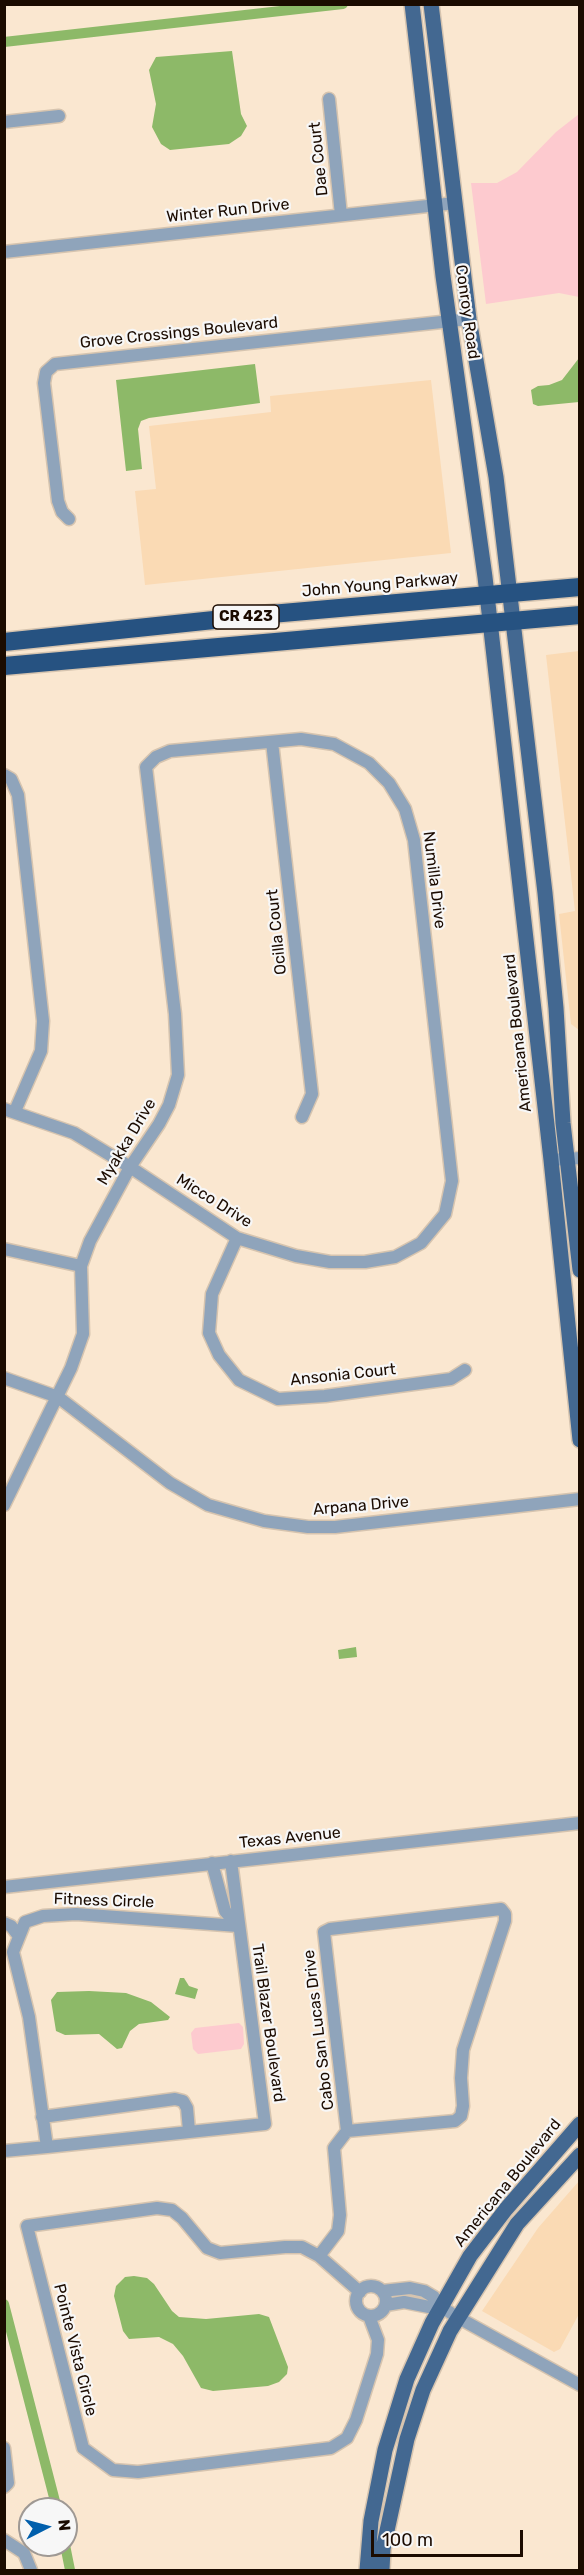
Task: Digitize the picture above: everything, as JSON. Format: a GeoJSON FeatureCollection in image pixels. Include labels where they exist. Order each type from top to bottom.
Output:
{"type":"FeatureCollection","features":[{"type":"Feature","properties":{"kind":"highway","name":"John Young Parkway"},"geometry":{"type":"LineString","coordinates":[[4,642],[271,614],[579,587]]}},
{"type":"Feature","properties":{"kind":"highway","name":"CR 423"},"geometry":{"type":"LineString","coordinates":[[4,666],[579,615]]}},
{"type":"Feature","properties":{"kind":"main road","name":"Conroy Road"},"geometry":{"type":"LineString","coordinates":[[412,4],[449,321],[490,623]]}},
{"type":"Feature","properties":{"kind":"main road","name":"Conroy Road"},"geometry":{"type":"LineString","coordinates":[[431,4],[469,319],[496,477],[512,621]]}},
{"type":"Feature","properties":{"kind":"main road"},"geometry":{"type":"LineString","coordinates":[[512,621],[573,1158],[579,1270]]}},
{"type":"Feature","properties":{"kind":"main road","name":"Americana Boulevard"},"geometry":{"type":"LineString","coordinates":[[490,623],[551,1160],[579,1440]]}},
{"type":"Feature","properties":{"kind":"main road"},"geometry":{"type":"LineString","coordinates":[[517,861],[529,881],[537,890],[544,893]]}},
{"type":"Feature","properties":{"kind":"main road"},"geometry":{"type":"LineString","coordinates":[[534,1010],[556,1008]]}},
{"type":"Feature","properties":{"kind":"main road","name":"Americana Boulevard"},"geometry":{"type":"LineString","coordinates":[[367,2571],[371,2522],[385,2450],[407,2379],[440,2306],[470,2256],[506,2209],[579,2124]]}},
{"type":"Feature","properties":{"kind":"main road","name":"Americana Boulevard"},"geometry":{"type":"LineString","coordinates":[[382,2571],[383,2550],[407,2439],[423,2390],[457,2317],[518,2223],[579,2155]]}},
{"type":"Feature","properties":{"kind":"street","name":"Dae Court"},"geometry":{"type":"LineString","coordinates":[[329,99],[341,215]]}},
{"type":"Feature","properties":{"kind":"street"},"geometry":{"type":"LineString","coordinates":[[4,122],[59,117]]}},
{"type":"Feature","properties":{"kind":"street","name":"Winter Run Drive"},"geometry":{"type":"LineString","coordinates":[[4,252],[455,202]]}},
{"type":"Feature","properties":{"kind":"street","name":"Grove Crossings Boulevard"},"geometry":{"type":"LineString","coordinates":[[69,519],[62,512],[58,501],[44,383],[46,372],[55,364],[469,319]]}},
{"type":"Feature","properties":{"kind":"street","name":"Numilla Drive"},"geometry":{"type":"LineString","coordinates":[[170,751],[301,739],[334,744],[369,764],[389,783],[405,809],[414,840],[452,1182]]}},
{"type":"Feature","properties":{"kind":"street","name":"Ocilla Court"},"geometry":{"type":"LineString","coordinates":[[272,742],[312,1094],[302,1117]]}},
{"type":"Feature","properties":{"kind":"street","name":"Myakka Drive"},"geometry":{"type":"LineString","coordinates":[[4,1505],[71,1368],[83,1334],[81,1266],[102,1216],[169,1105],[178,1075],[175,1014],[146,767],[156,757],[170,751]]}},
{"type":"Feature","properties":{"kind":"street"},"geometry":{"type":"LineString","coordinates":[[4,775],[11,779],[18,795],[43,1021],[40,1051],[10,1110]]}},
{"type":"Feature","properties":{"kind":"street","name":"Micco Drive"},"geometry":{"type":"LineString","coordinates":[[10,1110],[74,1133],[237,1238],[296,1256],[330,1262],[365,1262],[395,1257],[421,1243],[445,1214],[452,1182]]}},
{"type":"Feature","properties":{"kind":"street"},"geometry":{"type":"LineString","coordinates":[[551,1160],[573,1158]]}},
{"type":"Feature","properties":{"kind":"street"},"geometry":{"type":"LineString","coordinates":[[553,1182],[574,1180]]}},
{"type":"Feature","properties":{"kind":"street","name":"Ansonia Court"},"geometry":{"type":"LineString","coordinates":[[237,1238],[212,1294],[209,1333],[219,1355],[239,1380],[278,1399],[325,1396],[451,1379],[465,1370]]}},
{"type":"Feature","properties":{"kind":"street"},"geometry":{"type":"LineString","coordinates":[[4,1249],[81,1266]]}},
{"type":"Feature","properties":{"kind":"street","name":"Arpana Drive"},"geometry":{"type":"LineString","coordinates":[[4,1378],[58,1396],[170,1483],[208,1505],[264,1521],[308,1527],[335,1527],[579,1499]]}},
{"type":"Feature","properties":{"kind":"street","name":"Texas Avenue"},"geometry":{"type":"LineString","coordinates":[[4,1887],[579,1823]]}},
{"type":"Feature","properties":{"kind":"street","name":"Trail Blazer Boulevard"},"geometry":{"type":"LineString","coordinates":[[189,2131],[265,2124],[231,1861]]}},
{"type":"Feature","properties":{"kind":"street","name":"Trail Blazer Boulevard"},"geometry":{"type":"LineString","coordinates":[[212,1863],[225,1911],[238,1926]]}},
{"type":"Feature","properties":{"kind":"street","name":"Cabo San Lucas Drive"},"geometry":{"type":"LineString","coordinates":[[319,2256],[338,2231],[340,2215],[334,2148],[347,2131],[324,1932],[330,1929],[501,1909],[505,1914],[505,1921],[463,2050],[461,2078],[463,2106],[460,2116],[455,2121],[347,2131]]}},
{"type":"Feature","properties":{"kind":"street","name":"Fitness Circle"},"geometry":{"type":"LineString","coordinates":[[18,1935],[25,1922],[43,1916],[76,1914],[238,1926]]}},
{"type":"Feature","properties":{"kind":"street"},"geometry":{"type":"LineString","coordinates":[[4,1923],[11,1926],[18,1935],[13,1952],[29,2017],[47,2147]]}},
{"type":"Feature","properties":{"kind":"street"},"geometry":{"type":"LineString","coordinates":[[4,2151],[189,2131],[187,2108],[183,2102],[175,2099],[42,2116]]}},
{"type":"Feature","properties":{"kind":"street","name":"Pointe Vista Circle"},"geometry":{"type":"LineString","coordinates":[[157,2208],[172,2210],[182,2218],[207,2248],[220,2253],[302,2247],[319,2256],[360,2292],[357,2305],[364,2314],[369,2316],[378,2340],[377,2354],[356,2420],[347,2438],[331,2448],[138,2472],[114,2470],[83,2448],[27,2226],[157,2208]]}},
{"type":"Feature","properties":{"kind":"street"},"geometry":{"type":"LineString","coordinates":[[360,2292],[372,2287],[382,2291],[410,2288],[424,2291],[434,2297],[440,2306],[457,2317],[579,2385]]}},
{"type":"Feature","properties":{"kind":"street"},"geometry":{"type":"LineString","coordinates":[[382,2291],[386,2305]]}},
{"type":"Feature","properties":{"kind":"street"},"geometry":{"type":"LineString","coordinates":[[369,2316],[379,2314],[386,2305],[404,2302],[429,2307],[440,2306]]}},
{"type":"Feature","properties":{"kind":"street"},"geometry":{"type":"LineString","coordinates":[[4,2448],[8,2483],[4,2487]]}},
{"type":"Feature","properties":{"kind":"street"},"geometry":{"type":"LineString","coordinates":[[4,2540],[24,2553],[31,2571]]}},
{"type":"Feature","properties":{"kind":"shaded area"},"geometry":{"type":"Polygon","coordinates":[[[232,51],[241,114],[247,126],[241,136],[229,144],[170,150],[161,144],[152,127],[156,104],[149,70],[156,57],[232,51]]]}},
{"type":"Feature","properties":{"kind":"shaded area"},"geometry":{"type":"Polygon","coordinates":[[[579,114],[579,297],[559,293],[486,304],[471,183],[497,183],[517,172],[556,132],[579,114]]]}},
{"type":"Feature","properties":{"kind":"shaded area"},"geometry":{"type":"Polygon","coordinates":[[[579,358],[579,402],[538,406],[533,404],[531,390],[562,380],[579,358]]]}},
{"type":"Feature","properties":{"kind":"shaded area"},"geometry":{"type":"Polygon","coordinates":[[[255,364],[260,403],[141,421],[138,429],[142,469],[126,471],[116,380],[255,364]]]}},
{"type":"Feature","properties":{"kind":"shaded area"},"geometry":{"type":"Polygon","coordinates":[[[431,380],[451,553],[145,585],[135,491],[156,489],[149,426],[271,412],[270,396],[431,380]]]}},
{"type":"Feature","properties":{"kind":"shaded area"},"geometry":{"type":"Polygon","coordinates":[[[580,651],[579,1030],[571,1024],[559,914],[575,911],[546,655],[580,651]]]}},
{"type":"Feature","properties":{"kind":"shaded area"},"geometry":{"type":"Polygon","coordinates":[[[356,1647],[357,1657],[339,1659],[338,1650],[356,1647]]]}},
{"type":"Feature","properties":{"kind":"shaded area"},"geometry":{"type":"Polygon","coordinates":[[[180,1978],[184,1978],[189,1986],[198,1989],[195,1999],[175,1994],[180,1978]]]}},
{"type":"Feature","properties":{"kind":"shaded area"},"geometry":{"type":"Polygon","coordinates":[[[57,1992],[126,1993],[151,2002],[170,2017],[168,2020],[139,2024],[130,2031],[122,2048],[117,2049],[99,2034],[65,2035],[56,2031],[51,2000],[57,1992]]]}},
{"type":"Feature","properties":{"kind":"shaded area"},"geometry":{"type":"Polygon","coordinates":[[[239,2023],[243,2027],[244,2044],[241,2049],[198,2054],[193,2049],[191,2033],[195,2028],[239,2023]]]}},
{"type":"Feature","properties":{"kind":"shaded area"},"geometry":{"type":"Polygon","coordinates":[[[579,2181],[579,2314],[560,2349],[554,2352],[482,2311],[538,2228],[579,2181]]]}},
{"type":"Feature","properties":{"kind":"shaded area"},"geometry":{"type":"Polygon","coordinates":[[[125,2277],[147,2278],[154,2284],[172,2311],[179,2317],[206,2319],[259,2314],[269,2317],[288,2367],[287,2374],[279,2382],[268,2386],[213,2391],[201,2388],[183,2356],[173,2344],[159,2337],[129,2339],[123,2331],[114,2296],[116,2286],[125,2277]]]}},
{"type":"Feature","properties":{"kind":"waterway"},"geometry":{"type":"LineString","coordinates":[[4,42],[343,4]]}},
{"type":"Feature","properties":{"kind":"waterway"},"geometry":{"type":"LineString","coordinates":[[4,2304],[54,2497]]}},
{"type":"Feature","properties":{"kind":"waterway"},"geometry":{"type":"LineString","coordinates":[[67,2557],[70,2570]]}}]}
